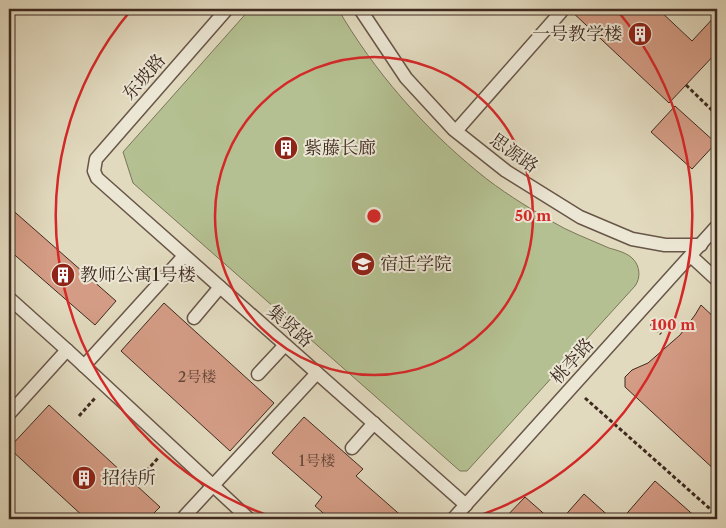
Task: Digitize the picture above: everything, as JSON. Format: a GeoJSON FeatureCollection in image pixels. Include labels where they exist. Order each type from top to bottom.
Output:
{"type":"FeatureCollection","features":[{"type":"Feature","properties":{"kind":"lane","name":"东坡路"},"geometry":{"type":"LineString","coordinates":[[94,171],[96,159],[102,150],[227,9]]}},
{"type":"Feature","properties":{"kind":"lane","name":"思源路"},"geometry":{"type":"LineString","coordinates":[[360,9],[406,78],[456,131],[506,171],[580,217],[632,240],[665,245],[701,245]]}},
{"type":"Feature","properties":{"kind":"lane"},"geometry":{"type":"LineString","coordinates":[[456,131],[561,12]]}},
{"type":"Feature","properties":{"kind":"lane","name":"集贤路"},"geometry":{"type":"LineString","coordinates":[[94,171],[97,178],[466,505]]}},
{"type":"Feature","properties":{"kind":"lane","name":"桃李路"},"geometry":{"type":"LineString","coordinates":[[453,519],[717,226]]}},
{"type":"Feature","properties":{"kind":"lane"},"geometry":{"type":"LineString","coordinates":[[84,366],[184,256]]}},
{"type":"Feature","properties":{"kind":"lane"},"geometry":{"type":"LineString","coordinates":[[691,256],[717,280]]}},
{"type":"Feature","properties":{"kind":"lane"},"geometry":{"type":"LineString","coordinates":[[194,318],[220,287]]}},
{"type":"Feature","properties":{"kind":"lane"},"geometry":{"type":"LineString","coordinates":[[9,298],[249,519]]}},
{"type":"Feature","properties":{"kind":"lane"},"geometry":{"type":"LineString","coordinates":[[258,374],[285,345]]}},
{"type":"Feature","properties":{"kind":"lane"},"geometry":{"type":"LineString","coordinates":[[9,414],[67,350]]}},
{"type":"Feature","properties":{"kind":"lane"},"geometry":{"type":"LineString","coordinates":[[182,519],[317,373]]}},
{"type":"Feature","properties":{"kind":"lane"},"geometry":{"type":"LineString","coordinates":[[352,448],[374,423]]}},
{"type":"Feature","properties":{"kind":"path"},"geometry":{"type":"LineString","coordinates":[[686,85],[717,115]]}},
{"type":"Feature","properties":{"kind":"path"},"geometry":{"type":"LineString","coordinates":[[79,416],[105,386]]}},
{"type":"Feature","properties":{"kind":"path"},"geometry":{"type":"LineString","coordinates":[[573,387],[717,515]]}},
{"type":"Feature","properties":{"kind":"path"},"geometry":{"type":"LineString","coordinates":[[142,476],[169,445]]}},
{"type":"Feature","properties":{"kind":"green space"},"geometry":{"type":"Polygon","coordinates":[[[250,9],[338,9],[367,54],[401,97],[458,155],[496,186],[532,210],[572,232],[628,255],[637,265],[639,276],[635,286],[467,471],[460,471],[133,183],[123,152],[250,9]]]}},
{"type":"Feature","properties":{"kind":"building","name":"一号教学楼"},"geometry":{"type":"Polygon","coordinates":[[[569,9],[658,9],[692,41],[717,14],[717,52],[669,103],[569,9]]]}},
{"type":"Feature","properties":{"kind":"building"},"geometry":{"type":"Polygon","coordinates":[[[675,106],[716,143],[692,169],[651,132],[675,106]]]}},
{"type":"Feature","properties":{"kind":"building","name":"教师公寓1号楼"},"geometry":{"type":"Polygon","coordinates":[[[9,207],[116,301],[95,325],[9,250],[9,207]]]}},
{"type":"Feature","properties":{"kind":"building"},"geometry":{"type":"Polygon","coordinates":[[[164,303],[274,403],[230,451],[121,351],[164,303]]]}},
{"type":"Feature","properties":{"kind":"building"},"geometry":{"type":"Polygon","coordinates":[[[701,305],[717,320],[717,472],[625,387],[625,377],[632,370],[648,363],[680,335],[701,305]]]}},
{"type":"Feature","properties":{"kind":"building","name":"招待所"},"geometry":{"type":"Polygon","coordinates":[[[49,405],[160,507],[148,519],[86,519],[9,448],[49,405]]]}},
{"type":"Feature","properties":{"kind":"building"},"geometry":{"type":"Polygon","coordinates":[[[304,417],[363,469],[356,476],[405,519],[330,519],[315,506],[322,497],[272,453],[304,417]]]}},
{"type":"Feature","properties":{"kind":"building"},"geometry":{"type":"Polygon","coordinates":[[[655,481],[698,519],[622,519],[655,481]]]}},
{"type":"Feature","properties":{"kind":"building"},"geometry":{"type":"Polygon","coordinates":[[[584,494],[612,519],[562,519],[584,494]]]}},
{"type":"Feature","properties":{"kind":"building"},"geometry":{"type":"Polygon","coordinates":[[[525,497],[550,519],[504,519],[525,497]]]}},
{"type":"Feature","properties":{"kind":"place","name":"一号教学楼"},"geometry":{"type":"Point","coordinates":[640,34]}},
{"type":"Feature","properties":{"kind":"place","name":"紫藤长廊"},"geometry":{"type":"Point","coordinates":[286,148]}},
{"type":"Feature","properties":{"kind":"place","name":"宿迁学院"},"geometry":{"type":"Point","coordinates":[363,264]}},
{"type":"Feature","properties":{"kind":"place","name":"教师公寓1号楼"},"geometry":{"type":"Point","coordinates":[63,275]}},
{"type":"Feature","properties":{"kind":"place","name":"招待所"},"geometry":{"type":"Point","coordinates":[84,478]}}]}
